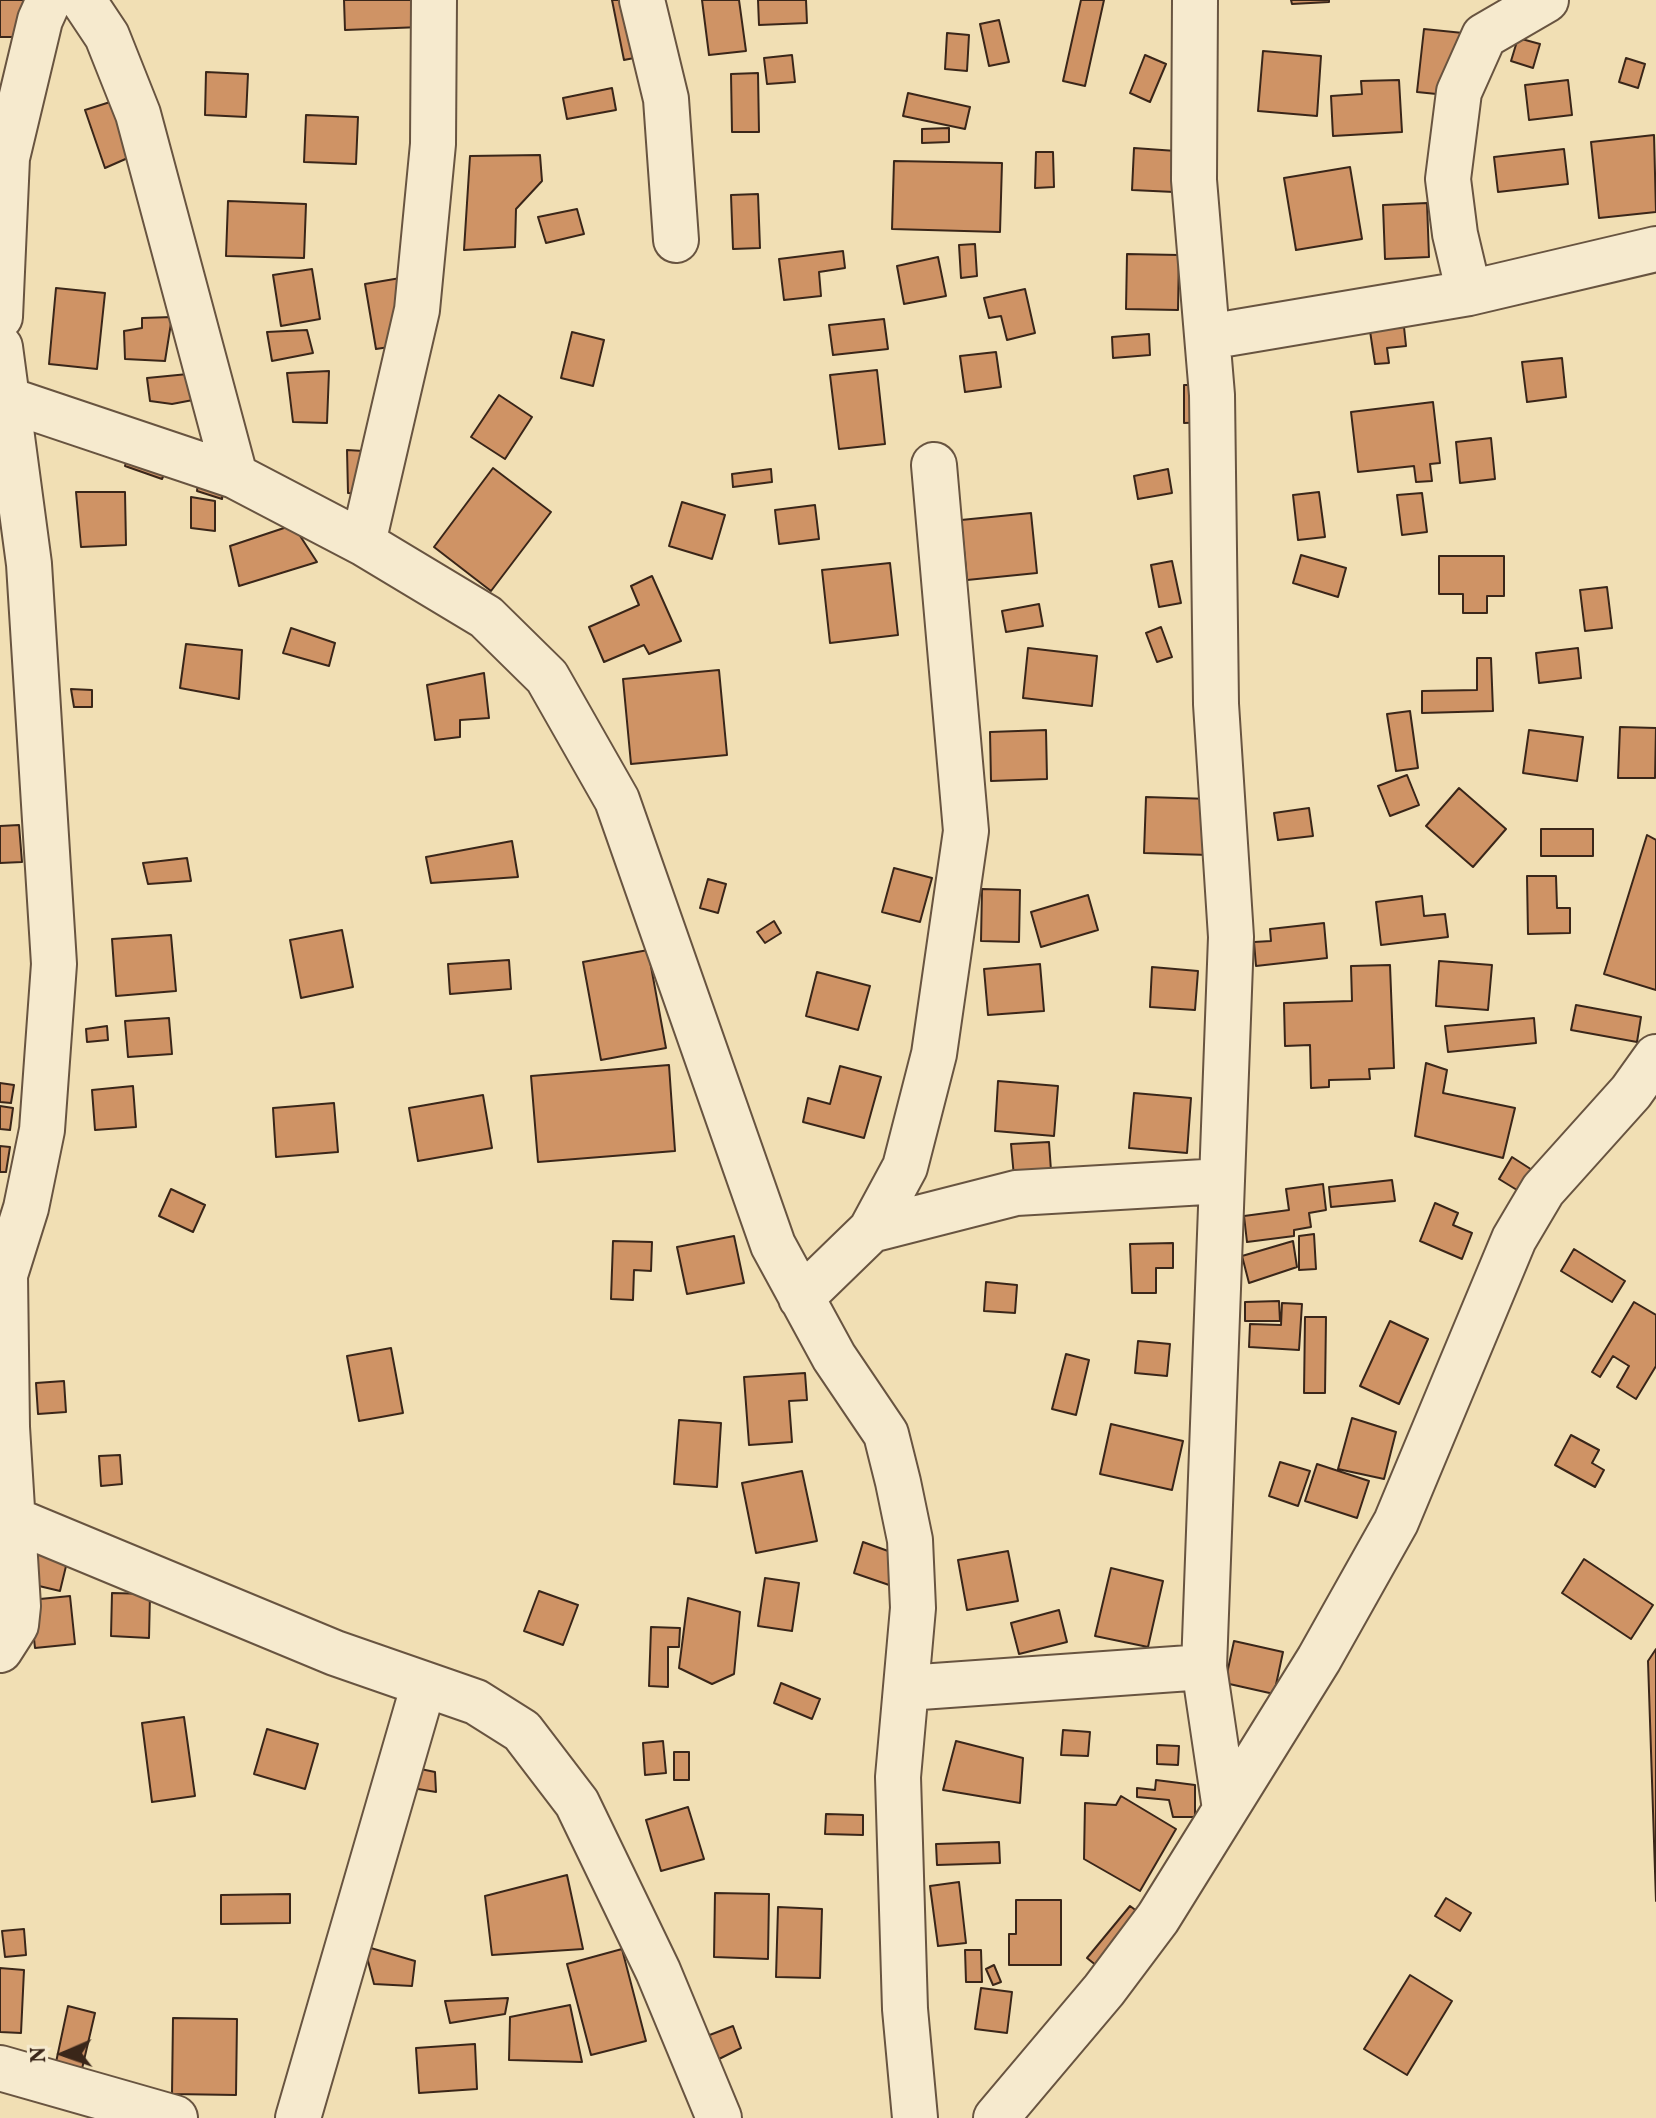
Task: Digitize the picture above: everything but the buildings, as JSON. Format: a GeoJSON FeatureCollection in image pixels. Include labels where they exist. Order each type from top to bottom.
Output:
{"type":"FeatureCollection","features":[{"type":"Feature","properties":{"kind":"street"},"geometry":{"type":"LineString","coordinates":[[0,317],[7,158],[40,20],[49,0]]}},
{"type":"Feature","properties":{"kind":"street"},"geometry":{"type":"LineString","coordinates":[[83,0],[107,36],[138,114],[235,476]]}},
{"type":"Feature","properties":{"kind":"street"},"geometry":{"type":"LineString","coordinates":[[363,543],[417,310],[433,144],[434,0]]}},
{"type":"Feature","properties":{"kind":"street"},"geometry":{"type":"LineString","coordinates":[[642,0],[666,99],[676,240]]}},
{"type":"Feature","properties":{"kind":"street"},"geometry":{"type":"LineString","coordinates":[[1195,0],[1194,180],[1212,395],[1216,704],[1231,937],[1204,1667],[1225,1809]]}},
{"type":"Feature","properties":{"kind":"street"},"geometry":{"type":"LineString","coordinates":[[1469,293],[1455,234],[1448,179],[1459,92],[1484,36],[1546,0]]}},
{"type":"Feature","properties":{"kind":"street"},"geometry":{"type":"LineString","coordinates":[[1208,337],[1469,293],[1656,249]]}},
{"type":"Feature","properties":{"kind":"street"},"geometry":{"type":"LineString","coordinates":[[0,347],[3,398],[29,564],[54,964],[42,1130],[26,1208],[2,1274],[17,1615],[16,1625],[0,1650]]}},
{"type":"Feature","properties":{"kind":"street"},"geometry":{"type":"LineString","coordinates":[[3,398],[235,476],[363,543],[486,617],[547,677],[617,800],[773,1245],[834,1357],[886,1434],[910,1540],[913,1608],[898,1777],[905,2009],[915,2118]]}},
{"type":"Feature","properties":{"kind":"street"},"geometry":{"type":"LineString","coordinates":[[801,1298],[871,1230],[905,1167],[934,1054],[966,831],[934,465]]}},
{"type":"Feature","properties":{"kind":"street"},"geometry":{"type":"LineString","coordinates":[[996,2118],[1104,1990],[1158,1918],[1319,1659],[1396,1522],[1514,1239],[1543,1190],[1631,1092],[1656,1057]]}},
{"type":"Feature","properties":{"kind":"street"},"geometry":{"type":"LineString","coordinates":[[871,1230],[1016,1193],[1222,1181]]}},
{"type":"Feature","properties":{"kind":"street"},"geometry":{"type":"LineString","coordinates":[[12,1519],[335,1653],[476,1702],[522,1731],[577,1803],[658,1971],[719,2118]]}},
{"type":"Feature","properties":{"kind":"street"},"geometry":{"type":"LineString","coordinates":[[906,1688],[1204,1667]]}},
{"type":"Feature","properties":{"kind":"street"},"geometry":{"type":"LineString","coordinates":[[298,2118],[424,1684]]}},
{"type":"Feature","properties":{"kind":"street"},"geometry":{"type":"LineString","coordinates":[[0,2068],[175,2118]]}}]}
